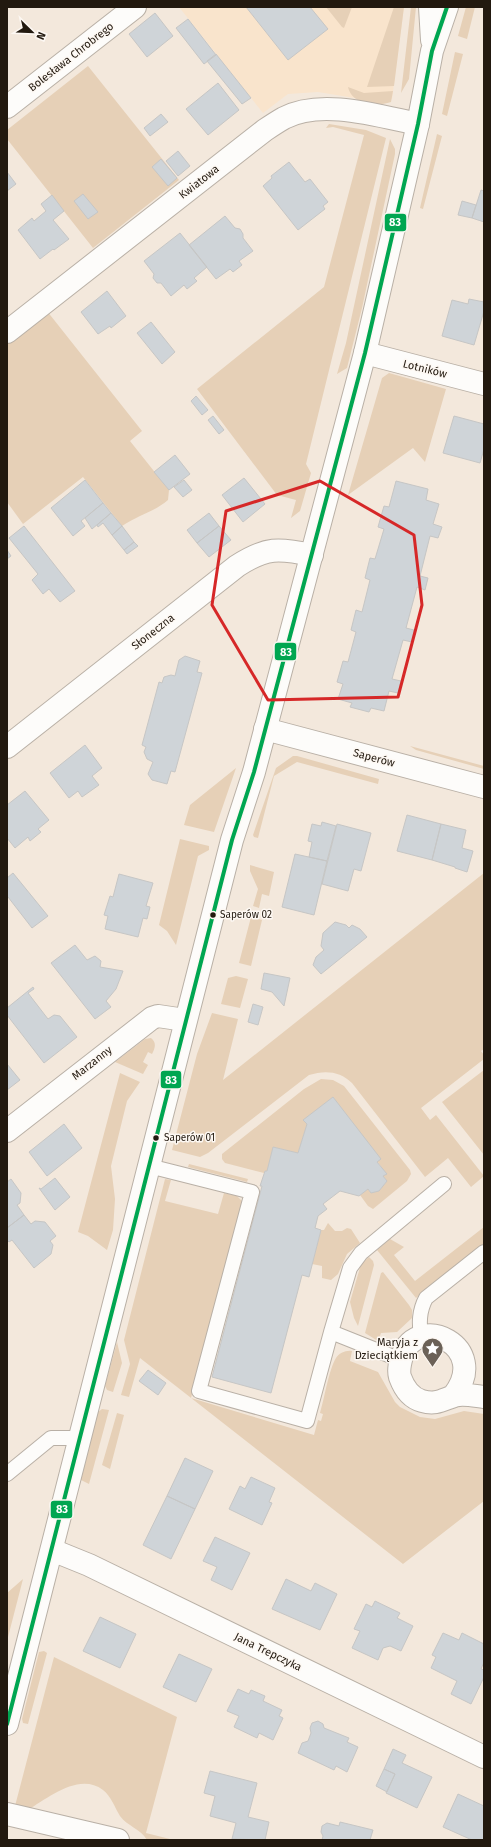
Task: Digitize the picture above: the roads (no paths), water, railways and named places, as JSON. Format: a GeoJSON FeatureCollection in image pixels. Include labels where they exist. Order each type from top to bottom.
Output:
{"type":"FeatureCollection","features":[{"type":"Feature","properties":{"kind":"street","name":"Bolesława Chrobrego"},"geometry":{"type":"LineString","coordinates":[[7,107],[135,7]]}},
{"type":"Feature","properties":{"kind":"street"},"geometry":{"type":"LineString","coordinates":[[430,7],[432,51]]}},
{"type":"Feature","properties":{"kind":"street"},"geometry":{"type":"LineString","coordinates":[[7,1724],[232,840],[254,772],[365,353],[418,124],[432,51],[447,7]]}},
{"type":"Feature","properties":{"kind":"street","name":"Kwiatowa"},"geometry":{"type":"LineString","coordinates":[[7,332],[265,130],[285,118],[309,110],[334,109],[418,124]]}},
{"type":"Feature","properties":{"kind":"street","name":"Lotników"},"geometry":{"type":"LineString","coordinates":[[365,353],[484,384]]}},
{"type":"Feature","properties":{"kind":"street","name":"Słoneczna"},"geometry":{"type":"LineString","coordinates":[[7,747],[237,566],[253,556],[268,551],[285,550],[312,555]]}},
{"type":"Feature","properties":{"kind":"street","name":"Saperów"},"geometry":{"type":"LineString","coordinates":[[265,729],[484,787]]}},
{"type":"Feature","properties":{"kind":"street","name":"Marzanny"},"geometry":{"type":"LineString","coordinates":[[7,1131],[152,1018],[158,1016],[185,1020]]}},
{"type":"Feature","properties":{"kind":"street"},"geometry":{"type":"LineString","coordinates":[[462,1353],[466,1364],[466,1375],[462,1386],[454,1395],[444,1401],[433,1403],[421,1401],[412,1395],[404,1386],[400,1376],[403,1353],[411,1344],[421,1338],[430,1336],[439,1336],[449,1339],[462,1353],[484,1377]]}},
{"type":"Feature","properties":{"kind":"street"},"geometry":{"type":"LineString","coordinates":[[454,1395],[484,1397]]}},
{"type":"Feature","properties":{"kind":"street","name":"Jana Trepczyka"},"geometry":{"type":"LineString","coordinates":[[52,1550],[89,1565],[484,1757]]}},
{"type":"Feature","properties":{"kind":"street"},"geometry":{"type":"LineString","coordinates":[[7,1814],[118,1840]]}},
{"type":"Feature","properties":{"kind":"lane"},"geometry":{"type":"LineString","coordinates":[[149,1166],[252,1192],[199,1391],[307,1422],[350,1268],[361,1252],[444,1184]]}},
{"type":"Feature","properties":{"kind":"lane"},"geometry":{"type":"LineString","coordinates":[[421,1338],[419,1320],[421,1307],[426,1298],[484,1252]]}},
{"type":"Feature","properties":{"kind":"lane"},"geometry":{"type":"LineString","coordinates":[[331,1332],[401,1360]]}},
{"type":"Feature","properties":{"kind":"lane"},"geometry":{"type":"LineString","coordinates":[[7,1474],[51,1438],[80,1438]]}},
{"type":"Feature","properties":{"kind":"place","name":"Saperów 02"},"geometry":{"type":"Point","coordinates":[213,915]}},
{"type":"Feature","properties":{"kind":"place","name":"Saperów 01"},"geometry":{"type":"Point","coordinates":[156,1138]}},
{"type":"Feature","properties":{"kind":"place","name":"Maryja z Dzieciątkiem"},"geometry":{"type":"Point","coordinates":[433,1368]}}]}
